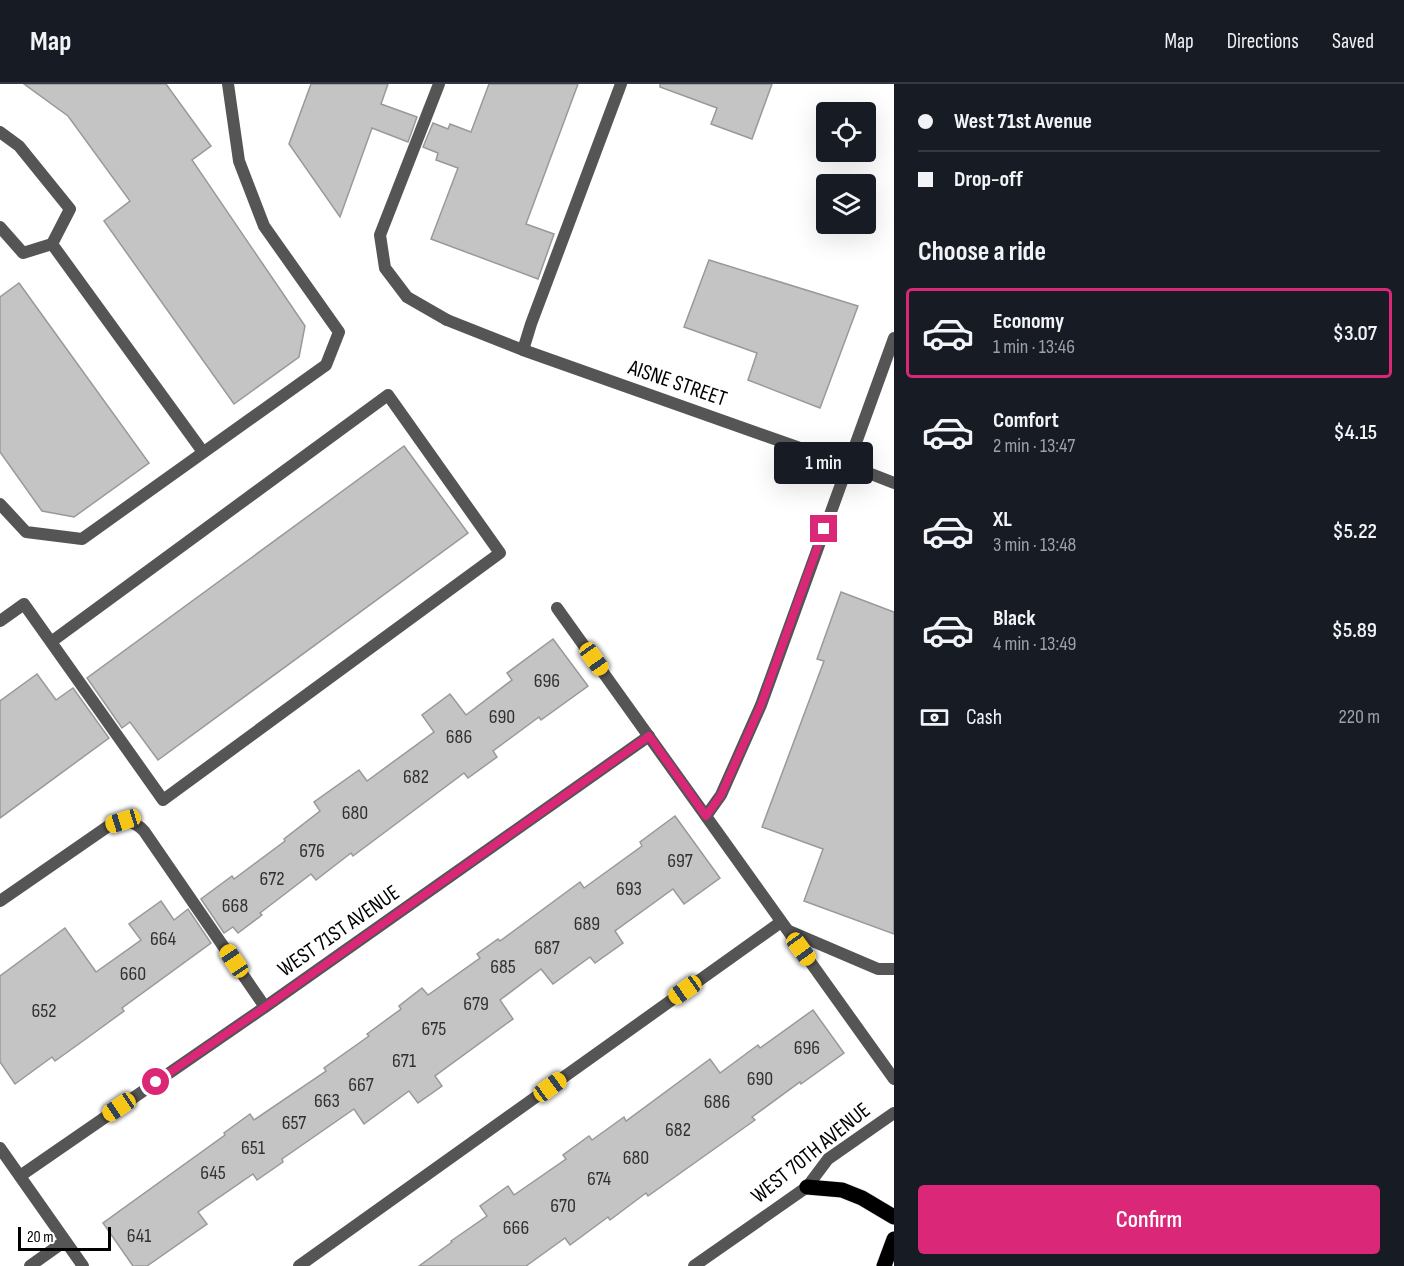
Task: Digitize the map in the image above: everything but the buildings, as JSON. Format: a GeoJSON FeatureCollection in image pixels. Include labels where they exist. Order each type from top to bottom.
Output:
{"type":"FeatureCollection","features":[{"type":"Feature","properties":{"kind":"main road"},"geometry":{"type":"LineString","coordinates":[[807,1187],[842,1190],[862,1198],[894,1217]]}},
{"type":"Feature","properties":{"kind":"main road"},"geometry":{"type":"LineString","coordinates":[[884,1266],[894,1239]]}},
{"type":"Feature","properties":{"kind":"street"},"geometry":{"type":"LineString","coordinates":[[0,504],[26,532],[82,539],[326,364],[339,333],[264,226],[239,161],[228,84]]}},
{"type":"Feature","properties":{"kind":"street","name":"AISNE STREET"},"geometry":{"type":"LineString","coordinates":[[439,84],[380,236],[385,268],[407,297],[447,320],[523,350],[894,483]]}},
{"type":"Feature","properties":{"kind":"street"},"geometry":{"type":"LineString","coordinates":[[523,350],[621,84]]}},
{"type":"Feature","properties":{"kind":"street"},"geometry":{"type":"LineString","coordinates":[[0,132],[19,146],[70,209],[52,244],[23,253],[0,227]]}},
{"type":"Feature","properties":{"kind":"street"},"geometry":{"type":"LineString","coordinates":[[52,244],[203,452]]}},
{"type":"Feature","properties":{"kind":"street"},"geometry":{"type":"LineString","coordinates":[[706,816],[721,795],[761,705],[894,338]]}},
{"type":"Feature","properties":{"kind":"street"},"geometry":{"type":"LineString","coordinates":[[0,621],[24,604],[51,642],[164,800],[500,553],[388,395],[51,642]]}},
{"type":"Feature","properties":{"kind":"street"},"geometry":{"type":"LineString","coordinates":[[557,608],[894,1079]]}},
{"type":"Feature","properties":{"kind":"street","name":"WEST 71ST AVENUE"},"geometry":{"type":"LineString","coordinates":[[20,1176],[265,1007],[649,736]]}},
{"type":"Feature","properties":{"kind":"street"},"geometry":{"type":"LineString","coordinates":[[0,901],[110,825],[123,821],[131,822],[140,826],[154,844],[265,1007]]}},
{"type":"Feature","properties":{"kind":"street"},"geometry":{"type":"LineString","coordinates":[[784,926],[878,969],[894,969]]}},
{"type":"Feature","properties":{"kind":"street"},"geometry":{"type":"LineString","coordinates":[[299,1266],[784,926]]}},
{"type":"Feature","properties":{"kind":"street","name":"WEST 70TH AVENUE"},"geometry":{"type":"LineString","coordinates":[[694,1266],[807,1187],[828,1159],[894,1113]]}},
{"type":"Feature","properties":{"kind":"street"},"geometry":{"type":"LineString","coordinates":[[0,1148],[83,1266]]}},
{"type":"Feature","properties":{"kind":"street"},"geometry":{"type":"LineString","coordinates":[[30,1266],[65,1241]]}},
{"type":"Feature","properties":{"kind":"route"},"geometry":{"type":"LineString","coordinates":[[156,1082],[649,736],[706,816],[721,795],[761,705],[824,529]]}}]}
